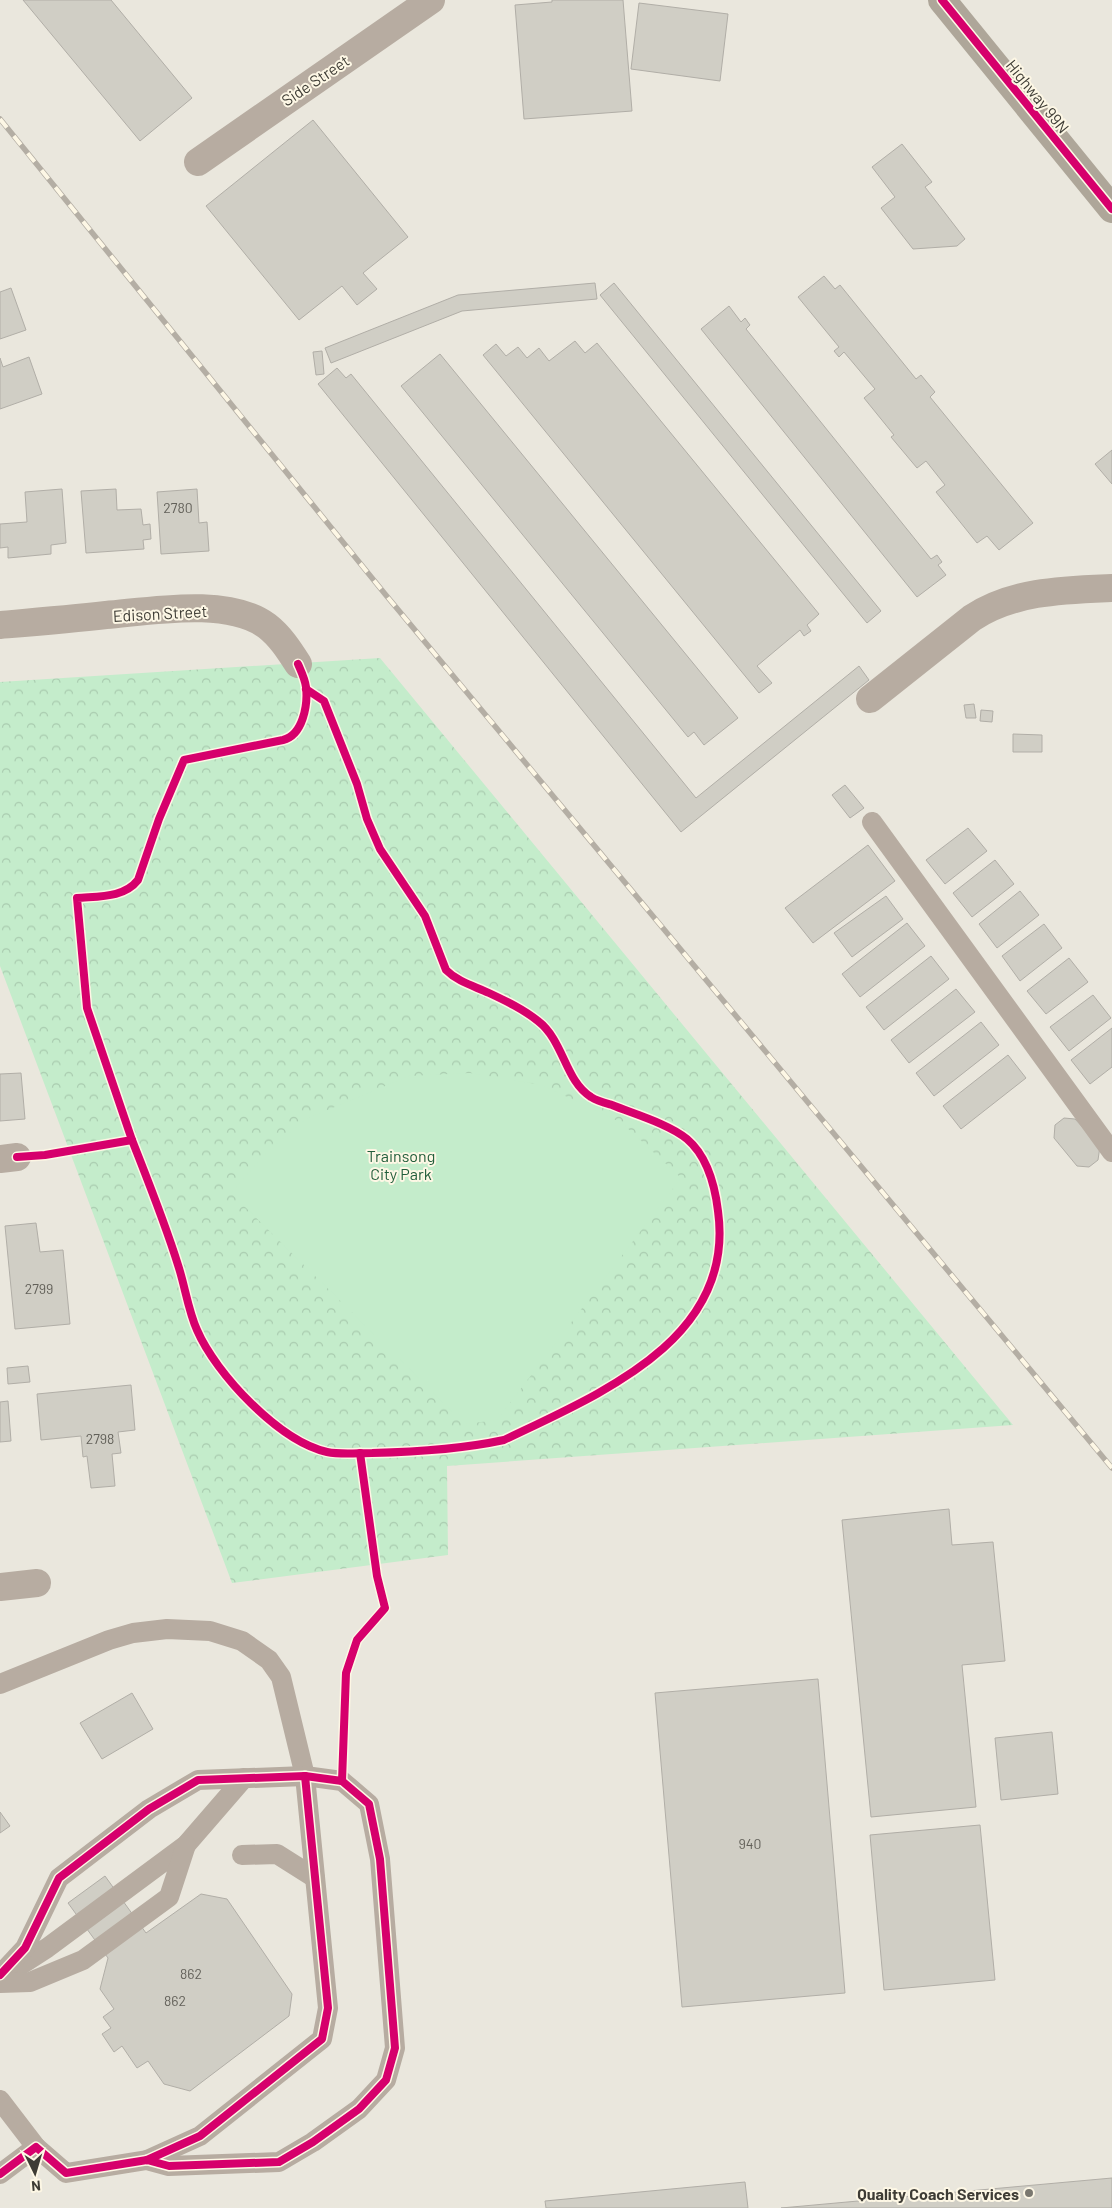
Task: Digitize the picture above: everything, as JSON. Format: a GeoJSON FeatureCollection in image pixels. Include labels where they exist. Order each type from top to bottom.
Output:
{"type":"FeatureCollection","features":[{"type":"Feature","properties":{"kind":"main road","name":"Highway 99N"},"geometry":{"type":"LineString","coordinates":[[942,0],[1112,209]]}},
{"type":"Feature","properties":{"kind":"street","name":"Side Street"},"geometry":{"type":"LineString","coordinates":[[198,162],[431,0]]}},
{"type":"Feature","properties":{"kind":"street"},"geometry":{"type":"LineString","coordinates":[[870,699],[972,618],[989,607],[1005,600],[1026,596],[1081,589],[1112,588]]}},
{"type":"Feature","properties":{"kind":"street","name":"Edison Street"},"geometry":{"type":"LineString","coordinates":[[0,625],[174,610],[218,610],[245,615],[267,626],[282,641],[298,664]]}},
{"type":"Feature","properties":{"kind":"street"},"geometry":{"type":"LineString","coordinates":[[0,1587],[37,1583]]}},
{"type":"Feature","properties":{"kind":"lane"},"geometry":{"type":"LineString","coordinates":[[872,822],[1112,1152]]}},
{"type":"Feature","properties":{"kind":"lane"},"geometry":{"type":"LineString","coordinates":[[0,1684],[109,1640],[133,1633],[167,1629],[210,1631],[242,1640],[269,1660],[282,1677],[305,1776],[328,2008],[322,2038],[200,2136],[147,2160],[66,2173],[36,2147],[0,2100]]}},
{"type":"Feature","properties":{"kind":"lane"},"geometry":{"type":"LineString","coordinates":[[0,1977],[25,1948],[60,1878],[149,1808],[198,1780],[305,1776],[342,1781],[369,1804],[380,1859],[395,2048],[386,2080],[358,2109],[313,2142],[279,2162],[169,2166],[147,2160]]}},
{"type":"Feature","properties":{"kind":"lane"},"geometry":{"type":"LineString","coordinates":[[0,1977],[47,1948],[186,1845],[244,1778]]}},
{"type":"Feature","properties":{"kind":"lane"},"geometry":{"type":"LineString","coordinates":[[0,1983],[30,1982],[83,1960],[169,1897],[186,1845]]}},
{"type":"Feature","properties":{"kind":"lane"},"geometry":{"type":"LineString","coordinates":[[242,1855],[277,1854],[315,1878]]}},
{"type":"Feature","properties":{"kind":"lane"},"geometry":{"type":"LineString","coordinates":[[0,2174],[36,2147]]}},
{"type":"Feature","properties":{"kind":"green space","name":"Trainsong City Park"},"geometry":{"type":"Polygon","coordinates":[[[380,658],[1013,1425],[447,1466],[448,1555],[232,1583],[0,966],[0,682],[380,658]]]}},
{"type":"Feature","properties":{"kind":"green space"},"geometry":{"type":"Polygon","coordinates":[[[470,1073],[542,1085],[622,1123],[681,1178],[497,1420],[465,1424],[231,1193],[267,1152],[306,1119],[409,1076],[470,1073]]]}},
{"type":"Feature","properties":{"kind":"building"},"geometry":{"type":"Polygon","coordinates":[[[23,0],[111,0],[192,98],[140,141],[23,0]]]}},
{"type":"Feature","properties":{"kind":"building"},"geometry":{"type":"Polygon","coordinates":[[[552,0],[623,0],[632,111],[524,119],[515,5],[552,2],[552,0]]]}},
{"type":"Feature","properties":{"kind":"building"},"geometry":{"type":"Polygon","coordinates":[[[639,3],[728,14],[720,81],[631,69],[639,3]]]}},
{"type":"Feature","properties":{"kind":"building"},"geometry":{"type":"Polygon","coordinates":[[[313,120],[408,237],[363,273],[377,289],[357,305],[342,286],[299,320],[206,206],[313,120]]]}},
{"type":"Feature","properties":{"kind":"building"},"geometry":{"type":"Polygon","coordinates":[[[902,144],[932,182],[925,187],[965,239],[957,246],[913,249],[881,208],[895,197],[872,167],[902,144]]]}},
{"type":"Feature","properties":{"kind":"building"},"geometry":{"type":"Polygon","coordinates":[[[824,276],[835,289],[840,285],[916,379],[921,375],[935,392],[930,397],[1033,523],[999,550],[987,536],[977,543],[936,492],[945,485],[926,461],[917,468],[891,437],[894,435],[864,398],[875,389],[844,352],[839,357],[834,351],[839,347],[798,297],[824,276]]]}},
{"type":"Feature","properties":{"kind":"building"},"geometry":{"type":"Polygon","coordinates":[[[595,283],[597,299],[462,311],[331,363],[325,348],[458,295],[595,283]]]}},
{"type":"Feature","properties":{"kind":"building"},"geometry":{"type":"Polygon","coordinates":[[[614,283],[881,611],[867,623],[600,295],[614,283]]]}},
{"type":"Feature","properties":{"kind":"building"},"geometry":{"type":"Polygon","coordinates":[[[11,288],[26,330],[0,339],[0,292],[11,288]]]}},
{"type":"Feature","properties":{"kind":"building"},"geometry":{"type":"Polygon","coordinates":[[[729,306],[741,322],[745,318],[750,325],[746,329],[931,559],[937,555],[942,562],[938,565],[946,575],[917,597],[701,329],[729,306]]]}},
{"type":"Feature","properties":{"kind":"building"},"geometry":{"type":"Polygon","coordinates":[[[575,341],[585,353],[597,343],[819,614],[807,625],[811,631],[804,636],[800,630],[757,666],[772,683],[759,693],[483,355],[496,344],[506,356],[518,347],[527,358],[539,348],[549,361],[575,341]]]}},
{"type":"Feature","properties":{"kind":"building"},"geometry":{"type":"Polygon","coordinates":[[[322,351],[324,374],[316,375],[313,352],[322,351]]]}},
{"type":"Feature","properties":{"kind":"building"},"geometry":{"type":"Polygon","coordinates":[[[440,354],[738,718],[704,745],[694,732],[688,737],[401,386],[440,354]]]}},
{"type":"Feature","properties":{"kind":"building"},"geometry":{"type":"Polygon","coordinates":[[[29,357],[42,394],[0,409],[0,358],[3,367],[29,357]]]}},
{"type":"Feature","properties":{"kind":"building"},"geometry":{"type":"Polygon","coordinates":[[[337,368],[346,378],[351,374],[696,798],[859,666],[869,680],[681,832],[318,384],[337,368]]]}},
{"type":"Feature","properties":{"kind":"building"},"geometry":{"type":"Polygon","coordinates":[[[1112,450],[1112,484],[1095,464],[1112,450]]]}},
{"type":"Feature","properties":{"kind":"building"},"geometry":{"type":"Polygon","coordinates":[[[62,489],[66,543],[51,545],[51,554],[8,558],[8,547],[0,548],[0,524],[27,522],[25,492],[62,489]]]}},
{"type":"Feature","properties":{"kind":"building"},"geometry":{"type":"Polygon","coordinates":[[[116,489],[117,510],[141,509],[143,525],[150,524],[151,539],[143,540],[144,549],[86,553],[81,491],[116,489]]]}},
{"type":"Feature","properties":{"kind":"building"},"geometry":{"type":"Polygon","coordinates":[[[197,489],[199,523],[207,522],[209,551],[161,554],[157,492],[197,489]]]}},
{"type":"Feature","properties":{"kind":"building"},"geometry":{"type":"Polygon","coordinates":[[[974,704],[976,718],[966,718],[964,705],[974,704]]]}},
{"type":"Feature","properties":{"kind":"building"},"geometry":{"type":"Polygon","coordinates":[[[981,710],[993,711],[992,722],[980,721],[981,710]]]}},
{"type":"Feature","properties":{"kind":"building"},"geometry":{"type":"Polygon","coordinates":[[[1013,734],[1042,735],[1042,752],[1013,752],[1013,734]]]}},
{"type":"Feature","properties":{"kind":"building"},"geometry":{"type":"Polygon","coordinates":[[[845,785],[864,808],[850,818],[832,795],[845,785]]]}},
{"type":"Feature","properties":{"kind":"building"},"geometry":{"type":"Polygon","coordinates":[[[968,828],[987,851],[945,884],[926,860],[968,828]]]}},
{"type":"Feature","properties":{"kind":"building"},"geometry":{"type":"Polygon","coordinates":[[[868,845],[895,881],[813,943],[785,908],[868,845]]]}},
{"type":"Feature","properties":{"kind":"building"},"geometry":{"type":"Polygon","coordinates":[[[995,860],[1014,884],[972,917],[953,893],[995,860]]]}},
{"type":"Feature","properties":{"kind":"building"},"geometry":{"type":"Polygon","coordinates":[[[1020,891],[1039,915],[997,948],[979,924],[1020,891]]]}},
{"type":"Feature","properties":{"kind":"building"},"geometry":{"type":"Polygon","coordinates":[[[886,896],[903,919],[852,957],[834,933],[886,896]]]}},
{"type":"Feature","properties":{"kind":"building"},"geometry":{"type":"Polygon","coordinates":[[[907,923],[925,946],[860,997],[842,974],[907,923]]]}},
{"type":"Feature","properties":{"kind":"building"},"geometry":{"type":"Polygon","coordinates":[[[1044,924],[1062,948],[1020,981],[1002,956],[1044,924]]]}},
{"type":"Feature","properties":{"kind":"building"},"geometry":{"type":"Polygon","coordinates":[[[931,956],[949,979],[884,1030],[866,1007],[931,956]]]}},
{"type":"Feature","properties":{"kind":"building"},"geometry":{"type":"Polygon","coordinates":[[[1069,958],[1088,982],[1046,1014],[1027,991],[1069,958]]]}},
{"type":"Feature","properties":{"kind":"building"},"geometry":{"type":"Polygon","coordinates":[[[956,989],[975,1012],[909,1063],[891,1040],[956,989]]]}},
{"type":"Feature","properties":{"kind":"building"},"geometry":{"type":"Polygon","coordinates":[[[1093,995],[1111,1018],[1069,1051],[1050,1027],[1093,995]]]}},
{"type":"Feature","properties":{"kind":"building"},"geometry":{"type":"Polygon","coordinates":[[[981,1022],[999,1045],[934,1096],[916,1073],[981,1022]]]}},
{"type":"Feature","properties":{"kind":"building"},"geometry":{"type":"Polygon","coordinates":[[[1112,1028],[1112,1067],[1090,1084],[1071,1060],[1112,1028]]]}},
{"type":"Feature","properties":{"kind":"building"},"geometry":{"type":"Polygon","coordinates":[[[1008,1055],[1026,1078],[961,1129],[943,1106],[1008,1055]]]}},
{"type":"Feature","properties":{"kind":"building"},"geometry":{"type":"Polygon","coordinates":[[[21,1073],[25,1119],[0,1121],[0,1074],[21,1073]]]}},
{"type":"Feature","properties":{"kind":"building"},"geometry":{"type":"Polygon","coordinates":[[[1064,1118],[1075,1119],[1100,1146],[1098,1160],[1089,1167],[1077,1166],[1054,1138],[1055,1125],[1064,1118]]]}},
{"type":"Feature","properties":{"kind":"building"},"geometry":{"type":"Polygon","coordinates":[[[36,1223],[40,1252],[63,1250],[70,1324],[15,1329],[5,1226],[36,1223]]]}},
{"type":"Feature","properties":{"kind":"building"},"geometry":{"type":"Polygon","coordinates":[[[28,1366],[30,1382],[8,1384],[7,1368],[28,1366]]]}},
{"type":"Feature","properties":{"kind":"building"},"geometry":{"type":"Polygon","coordinates":[[[131,1385],[135,1430],[118,1432],[121,1453],[112,1454],[115,1486],[91,1488],[87,1456],[83,1457],[81,1436],[41,1440],[37,1394],[131,1385]]]}},
{"type":"Feature","properties":{"kind":"building"},"geometry":{"type":"Polygon","coordinates":[[[8,1401],[11,1441],[0,1442],[0,1402],[8,1401]]]}},
{"type":"Feature","properties":{"kind":"building"},"geometry":{"type":"Polygon","coordinates":[[[949,1509],[952,1545],[993,1542],[1005,1661],[962,1665],[976,1807],[871,1817],[842,1520],[949,1509]]]}},
{"type":"Feature","properties":{"kind":"building"},"geometry":{"type":"Polygon","coordinates":[[[818,1679],[845,1993],[682,2007],[655,1693],[818,1679]]]}},
{"type":"Feature","properties":{"kind":"building"},"geometry":{"type":"Polygon","coordinates":[[[132,1693],[153,1729],[102,1759],[80,1723],[132,1693]]]}},
{"type":"Feature","properties":{"kind":"building"},"geometry":{"type":"Polygon","coordinates":[[[1052,1732],[1058,1794],[1001,1800],[995,1738],[1052,1732]]]}},
{"type":"Feature","properties":{"kind":"building"},"geometry":{"type":"Polygon","coordinates":[[[0,1812],[10,1826],[0,1833],[0,1812]]]}},
{"type":"Feature","properties":{"kind":"building"},"geometry":{"type":"Polygon","coordinates":[[[980,1825],[995,1980],[884,1990],[870,1835],[980,1825]]]}},
{"type":"Feature","properties":{"kind":"building"},"geometry":{"type":"Polygon","coordinates":[[[105,1876],[146,1933],[201,1894],[227,1899],[292,1994],[289,2016],[190,2091],[164,2084],[148,2061],[137,2068],[122,2046],[114,2052],[102,2034],[111,2028],[103,2017],[114,2009],[100,1989],[108,1958],[68,1903],[105,1876]]]}},
{"type":"Feature","properties":{"kind":"building","name":"Quality Coach Services"},"geometry":{"type":"Polygon","coordinates":[[[1112,2178],[1112,2208],[781,2208],[1112,2178]]]}},
{"type":"Feature","properties":{"kind":"building"},"geometry":{"type":"Polygon","coordinates":[[[745,2182],[748,2208],[546,2208],[545,2201],[745,2182]]]}},
{"type":"Feature","properties":{"kind":"railway"},"geometry":{"type":"LineString","coordinates":[[0,119],[385,594],[1112,1468]]}},
{"type":"Feature","properties":{"kind":"cycle path"},"geometry":{"type":"LineString","coordinates":[[942,0],[1112,209]]}},
{"type":"Feature","properties":{"kind":"cycle path"},"geometry":{"type":"LineString","coordinates":[[17,1157],[45,1155],[132,1140],[87,1008],[77,898],[118,893],[126,890],[138,880],[159,819],[184,760],[283,740],[295,732],[303,718],[306,702],[305,681],[298,664]]}},
{"type":"Feature","properties":{"kind":"cycle path"},"geometry":{"type":"LineString","coordinates":[[132,1140],[173,1249],[194,1322],[206,1347],[234,1385],[270,1420],[308,1445],[327,1452],[349,1454],[422,1451],[472,1446],[504,1440],[580,1403],[618,1381],[653,1357],[683,1328],[706,1295],[718,1256],[718,1211],[709,1172],[700,1154],[687,1139],[671,1129],[591,1097],[575,1081],[554,1039],[538,1021],[508,1002],[461,981],[446,970],[425,916],[380,849],[367,819],[357,784],[324,701],[306,689]]}},
{"type":"Feature","properties":{"kind":"cycle path"},"geometry":{"type":"LineString","coordinates":[[342,1781],[346,1673],[357,1640],[385,1608],[377,1576],[360,1453]]}},
{"type":"Feature","properties":{"kind":"cycle path"},"geometry":{"type":"LineString","coordinates":[[0,1975],[25,1948],[59,1878],[149,1809],[198,1780],[305,1776],[342,1781],[369,1804],[380,1859],[395,2048],[386,2080],[359,2109],[313,2142],[279,2162],[169,2166],[147,2160],[66,2173],[36,2147],[0,2174]]}},
{"type":"Feature","properties":{"kind":"cycle path"},"geometry":{"type":"LineString","coordinates":[[147,2160],[200,2136],[322,2039],[328,2008],[305,1776]]}},
{"type":"Feature","properties":{"kind":"place","name":"Quality Coach Services"},"geometry":{"type":"Point","coordinates":[1029,2193]}}]}
